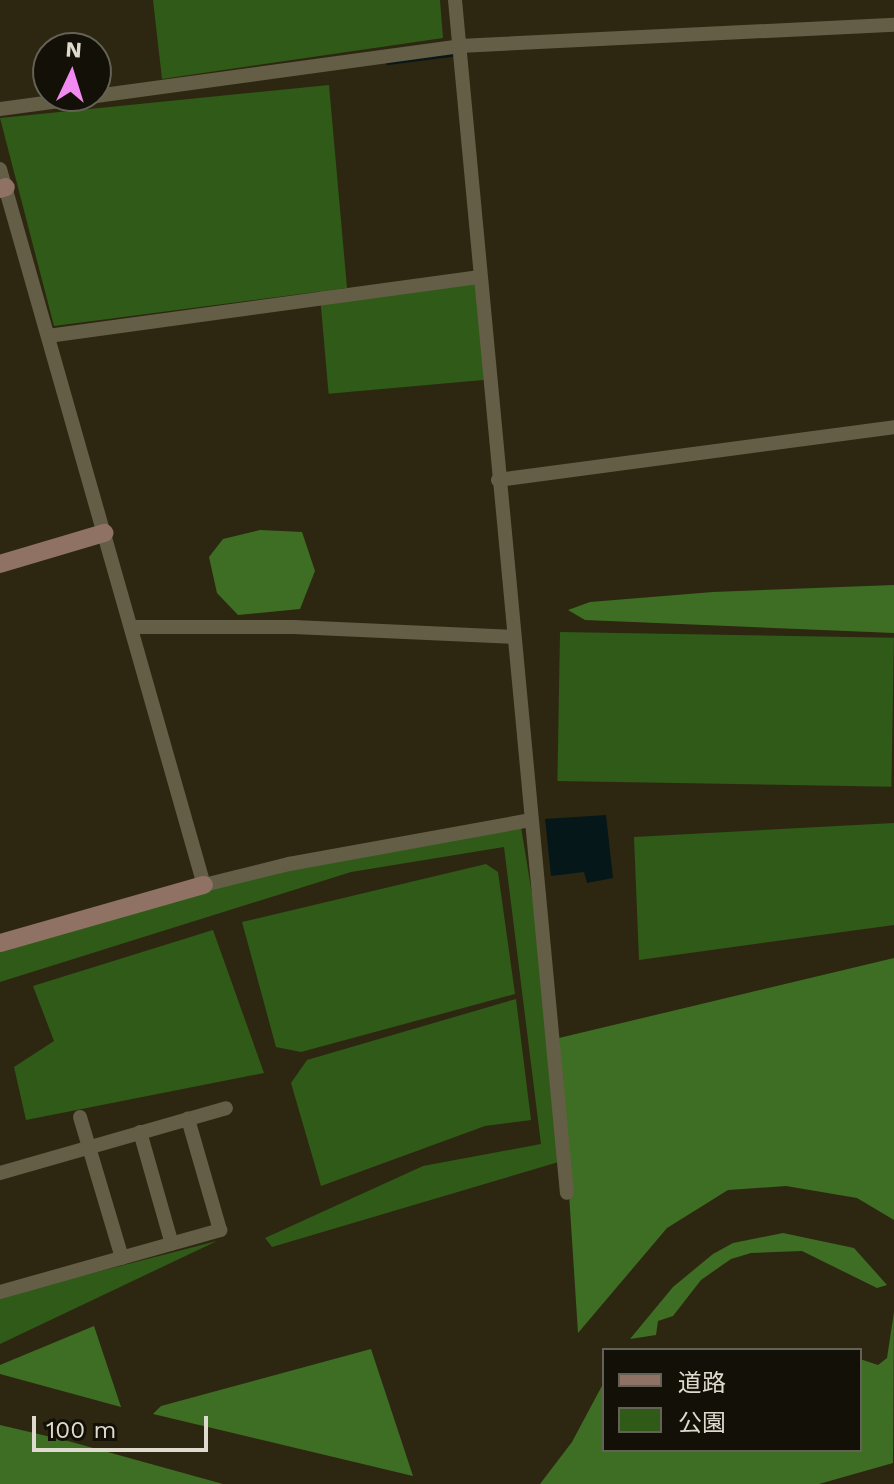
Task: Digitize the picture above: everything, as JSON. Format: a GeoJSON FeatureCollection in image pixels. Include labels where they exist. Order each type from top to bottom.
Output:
{"type":"FeatureCollection","features":[{"type":"Feature","properties":{"kind":"street"},"geometry":{"type":"LineString","coordinates":[[455,0],[511,637],[567,1193]]}},
{"type":"Feature","properties":{"kind":"street"},"geometry":{"type":"LineString","coordinates":[[112,94],[459,46],[894,25]]}},
{"type":"Feature","properties":{"kind":"street"},"geometry":{"type":"LineString","coordinates":[[0,109],[32,105]]}},
{"type":"Feature","properties":{"kind":"street"},"geometry":{"type":"LineString","coordinates":[[0,169],[3,188],[134,627],[204,885]]}},
{"type":"Feature","properties":{"kind":"street"},"geometry":{"type":"LineString","coordinates":[[48,336],[480,277]]}},
{"type":"Feature","properties":{"kind":"street"},"geometry":{"type":"LineString","coordinates":[[498,480],[894,427]]}},
{"type":"Feature","properties":{"kind":"street"},"geometry":{"type":"LineString","coordinates":[[0,564],[104,533]]}},
{"type":"Feature","properties":{"kind":"street"},"geometry":{"type":"LineString","coordinates":[[134,627],[294,627],[511,637]]}},
{"type":"Feature","properties":{"kind":"street"},"geometry":{"type":"LineString","coordinates":[[0,943],[289,864],[530,820]]}},
{"type":"Feature","properties":{"kind":"street"},"geometry":{"type":"LineString","coordinates":[[0,1173],[226,1108]]}},
{"type":"Feature","properties":{"kind":"street"},"geometry":{"type":"LineString","coordinates":[[80,1117],[122,1258]]}},
{"type":"Feature","properties":{"kind":"street"},"geometry":{"type":"LineString","coordinates":[[0,1292],[220,1230],[188,1119]]}},
{"type":"Feature","properties":{"kind":"street"},"geometry":{"type":"LineString","coordinates":[[140,1132],[172,1244]]}},
{"type":"Feature","properties":{"kind":"green space"},"geometry":{"type":"Polygon","coordinates":[[[153,0],[440,0],[443,38],[162,79],[153,0]]]}},
{"type":"Feature","properties":{"kind":"green space"},"geometry":{"type":"Polygon","coordinates":[[[329,85],[347,288],[54,326],[0,118],[60,112],[112,112],[112,107],[329,85]]]}},
{"type":"Feature","properties":{"kind":"green space"},"geometry":{"type":"Polygon","coordinates":[[[480,277],[489,380],[329,394],[320,291],[480,277]]]}},
{"type":"Feature","properties":{"kind":"green space"},"geometry":{"type":"Polygon","coordinates":[[[260,530],[302,532],[315,571],[300,609],[238,615],[217,593],[209,557],[223,539],[260,530]]]}},
{"type":"Feature","properties":{"kind":"green space"},"geometry":{"type":"Polygon","coordinates":[[[894,585],[894,633],[585,620],[568,610],[590,602],[713,592],[894,585]]]}},
{"type":"Feature","properties":{"kind":"green space"},"geometry":{"type":"Polygon","coordinates":[[[560,632],[894,638],[891,787],[557,781],[560,632]]]}},
{"type":"Feature","properties":{"kind":"green space"},"geometry":{"type":"Polygon","coordinates":[[[894,823],[894,925],[639,960],[634,837],[894,823]]]}},
{"type":"Feature","properties":{"kind":"green space"},"geometry":{"type":"Polygon","coordinates":[[[521,827],[547,986],[562,1161],[272,1247],[265,1238],[423,1166],[541,1144],[504,847],[351,872],[0,982],[0,951],[232,878],[521,827]]]}},
{"type":"Feature","properties":{"kind":"green space"},"geometry":{"type":"Polygon","coordinates":[[[486,864],[498,872],[515,994],[301,1052],[276,1047],[242,922],[486,864]]]}},
{"type":"Feature","properties":{"kind":"green space"},"geometry":{"type":"Polygon","coordinates":[[[213,930],[264,1073],[26,1120],[14,1067],[54,1041],[33,986],[213,930]]]}},
{"type":"Feature","properties":{"kind":"green space"},"geometry":{"type":"Polygon","coordinates":[[[894,958],[894,1220],[857,1198],[786,1186],[728,1190],[667,1228],[578,1333],[559,1038],[894,958]]]}},
{"type":"Feature","properties":{"kind":"green space"},"geometry":{"type":"Polygon","coordinates":[[[516,999],[531,1120],[485,1126],[321,1186],[291,1083],[307,1060],[516,999]]]}},
{"type":"Feature","properties":{"kind":"green space"},"geometry":{"type":"Polygon","coordinates":[[[783,1233],[854,1248],[887,1285],[877,1288],[802,1251],[751,1253],[731,1259],[701,1280],[673,1316],[658,1321],[656,1335],[630,1339],[673,1287],[713,1254],[733,1243],[783,1233]]]}},
{"type":"Feature","properties":{"kind":"green space"},"geometry":{"type":"Polygon","coordinates":[[[217,1241],[0,1344],[0,1297],[217,1241]]]}},
{"type":"Feature","properties":{"kind":"green space"},"geometry":{"type":"Polygon","coordinates":[[[894,1312],[893,1463],[819,1484],[540,1484],[572,1442],[602,1386],[602,1452],[862,1452],[862,1360],[878,1365],[887,1358],[894,1312]]]}},
{"type":"Feature","properties":{"kind":"green space"},"geometry":{"type":"Polygon","coordinates":[[[94,1326],[121,1407],[0,1374],[0,1365],[94,1326]]]}},
{"type":"Feature","properties":{"kind":"green space"},"geometry":{"type":"Polygon","coordinates":[[[371,1349],[413,1476],[153,1414],[161,1406],[371,1349]]]}},
{"type":"Feature","properties":{"kind":"green space"},"geometry":{"type":"Polygon","coordinates":[[[0,1425],[68,1441],[223,1484],[0,1484],[0,1425]]]}},
{"type":"Feature","properties":{"kind":"shaded area"},"geometry":{"type":"Polygon","coordinates":[[[606,815],[613,878],[587,883],[584,872],[551,876],[545,819],[606,815]]]}},
{"type":"Feature","properties":{"kind":"waterway"},"geometry":{"type":"LineString","coordinates":[[388,63],[458,54]]}}]}
